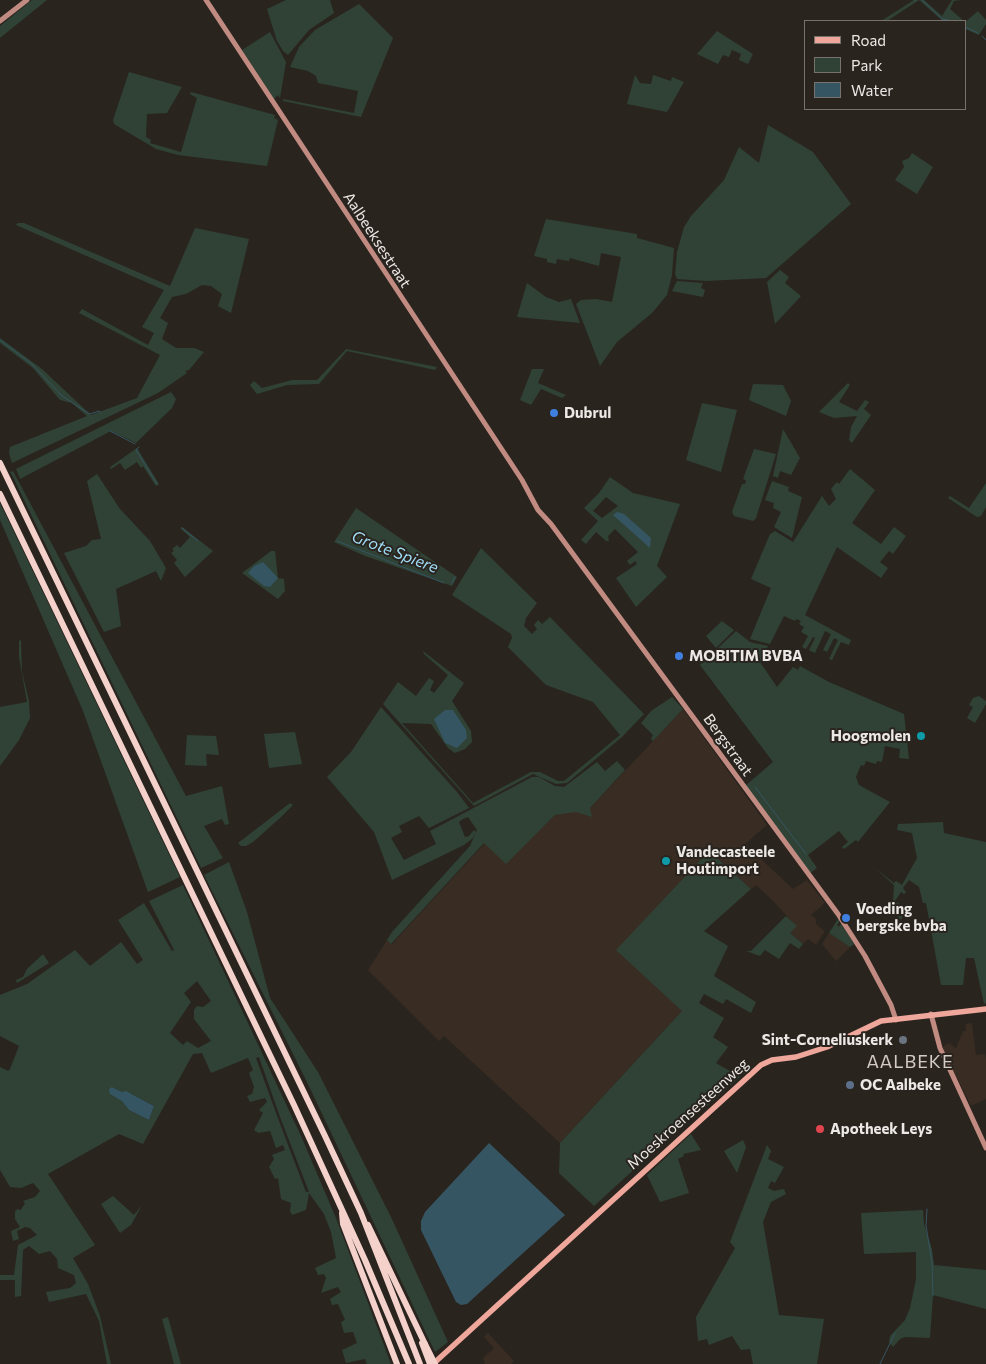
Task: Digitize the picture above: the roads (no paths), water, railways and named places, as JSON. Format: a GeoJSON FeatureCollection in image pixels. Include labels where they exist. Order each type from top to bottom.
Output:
{"type":"FeatureCollection","features":[{"type":"Feature","properties":{"kind":"highway"},"geometry":{"type":"LineString","coordinates":[[0,463],[284,1049],[361,1213],[420,1364]]}},
{"type":"Feature","properties":{"kind":"highway"},"geometry":{"type":"LineString","coordinates":[[0,494],[294,1105],[409,1363]]}},
{"type":"Feature","properties":{"kind":"highway"},"geometry":{"type":"LineString","coordinates":[[341,1208],[343,1224],[397,1364]]}},
{"type":"Feature","properties":{"kind":"highway"},"geometry":{"type":"LineString","coordinates":[[361,1213],[371,1228],[432,1364]]}},
{"type":"Feature","properties":{"kind":"main road","name":"Moeskroensesteenweg"},"geometry":{"type":"LineString","coordinates":[[432,1364],[761,1065],[772,1060],[808,1054],[846,1039],[878,1023],[931,1014],[986,1009]]}},
{"type":"Feature","properties":{"kind":"street"},"geometry":{"type":"LineString","coordinates":[[0,21],[27,0]]}},
{"type":"Feature","properties":{"kind":"street","name":"Aalbeeksestraat"},"geometry":{"type":"LineString","coordinates":[[206,0],[528,492]]}},
{"type":"Feature","properties":{"kind":"street","name":"Bergstraat"},"geometry":{"type":"LineString","coordinates":[[528,492],[538,510],[551,524],[838,914],[865,956],[891,1005],[896,1020]]}},
{"type":"Feature","properties":{"kind":"street"},"geometry":{"type":"LineString","coordinates":[[931,1014],[940,1048],[986,1148]]}},
{"type":"Feature","properties":{"kind":"water"},"geometry":{"type":"Polygon","coordinates":[[[617,512],[624,514],[651,538],[650,548],[613,515],[617,512]]]}},
{"type":"Feature","properties":{"kind":"water"},"geometry":{"type":"Polygon","coordinates":[[[263,562],[278,578],[270,587],[264,586],[248,573],[254,566],[263,562]]]}},
{"type":"Feature","properties":{"kind":"water"},"geometry":{"type":"Polygon","coordinates":[[[445,710],[453,710],[466,730],[467,738],[457,748],[445,743],[434,719],[445,710]]]}},
{"type":"Feature","properties":{"kind":"water"},"geometry":{"type":"Polygon","coordinates":[[[112,1087],[122,1092],[126,1091],[154,1106],[149,1120],[129,1110],[122,1101],[110,1094],[109,1089],[112,1087]]]}},
{"type":"Feature","properties":{"kind":"water"},"geometry":{"type":"Polygon","coordinates":[[[489,1143],[565,1215],[467,1304],[461,1305],[456,1302],[421,1230],[421,1221],[425,1212],[489,1143]]]}},
{"type":"Feature","properties":{"kind":"waterway"},"geometry":{"type":"LineString","coordinates":[[922,0],[942,19],[948,20]]}},
{"type":"Feature","properties":{"kind":"waterway"},"geometry":{"type":"LineString","coordinates":[[966,27],[978,33]]}},
{"type":"Feature","properties":{"kind":"waterway"},"geometry":{"type":"LineString","coordinates":[[982,36],[986,40]]}},
{"type":"Feature","properties":{"kind":"waterway","name":"Grote Spiere"},"geometry":{"type":"LineString","coordinates":[[0,340],[33,365],[61,395],[90,414],[99,411],[101,413]]}},
{"type":"Feature","properties":{"kind":"waterway","name":"Grote Spiere"},"geometry":{"type":"LineString","coordinates":[[110,431],[135,444]]}},
{"type":"Feature","properties":{"kind":"waterway","name":"Grote Spiere"},"geometry":{"type":"LineString","coordinates":[[139,447],[136,450],[157,484]]}},
{"type":"Feature","properties":{"kind":"waterway","name":"Grote Spiere"},"geometry":{"type":"LineString","coordinates":[[182,528],[198,541]]}},
{"type":"Feature","properties":{"kind":"waterway","name":"Grote Spiere"},"geometry":{"type":"LineString","coordinates":[[337,541],[444,583]]}},
{"type":"Feature","properties":{"kind":"waterway","name":"Grote Spiere"},"geometry":{"type":"LineString","coordinates":[[452,583],[455,577]]}},
{"type":"Feature","properties":{"kind":"waterway"},"geometry":{"type":"LineString","coordinates":[[755,787],[806,854]]}},
{"type":"Feature","properties":{"kind":"waterway"},"geometry":{"type":"LineString","coordinates":[[927,1209],[926,1226],[932,1262],[933,1296]]}},
{"type":"Feature","properties":{"kind":"waterway"},"geometry":{"type":"LineString","coordinates":[[880,1364],[895,1333]]}},
{"type":"Feature","properties":{"kind":"place","name":"Dubrul"},"geometry":{"type":"Point","coordinates":[554,413]}},
{"type":"Feature","properties":{"kind":"place","name":"MOBITIM BVBA"},"geometry":{"type":"Point","coordinates":[679,656]}},
{"type":"Feature","properties":{"kind":"place","name":"Hoogmolen"},"geometry":{"type":"Point","coordinates":[921,736]}},
{"type":"Feature","properties":{"kind":"place","name":"Vandecasteele Houtimport"},"geometry":{"type":"Point","coordinates":[666,861]}},
{"type":"Feature","properties":{"kind":"place","name":"Voeding bergske bvba"},"geometry":{"type":"Point","coordinates":[846,918]}},
{"type":"Feature","properties":{"kind":"place","name":"Sint-Corneliuskerk"},"geometry":{"type":"Point","coordinates":[903,1040]}},
{"type":"Feature","properties":{"kind":"place","name":"OC Aalbeke"},"geometry":{"type":"Point","coordinates":[850,1085]}},
{"type":"Feature","properties":{"kind":"place","name":"Apotheek Leys"},"geometry":{"type":"Point","coordinates":[820,1129]}},
{"type":"Feature","properties":{"kind":"district","name":"AALBEKE"},"geometry":{"type":"Point","coordinates":[910,1062]}}]}
